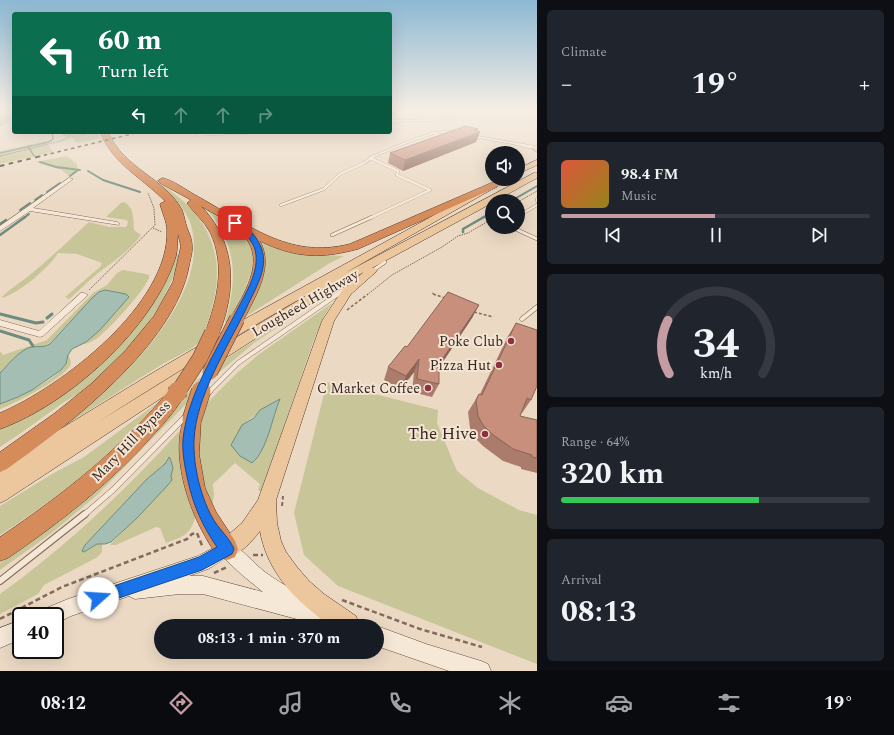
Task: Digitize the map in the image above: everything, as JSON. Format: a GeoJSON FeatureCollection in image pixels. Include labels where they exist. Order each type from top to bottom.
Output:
{"type":"FeatureCollection","features":[{"type":"Feature","properties":{"kind":"highway","name":"Mary Hill Bypass"},"geometry":{"type":"LineString","coordinates":[[0,463],[62,418],[107,380],[140,345],[158,321],[180,279],[185,259],[186,245],[180,217],[166,196],[119,157],[108,140]]}},
{"type":"Feature","properties":{"kind":"highway","name":"Mary Hill Bypass"},"geometry":{"type":"LineString","coordinates":[[0,550],[63,505],[108,467],[144,432],[177,393],[200,358],[212,333],[221,308],[225,286],[224,258],[221,243],[214,228],[200,210],[153,184],[137,161],[121,146]]}},
{"type":"Feature","properties":{"kind":"highway"},"geometry":{"type":"LineString","coordinates":[[153,184],[257,236],[292,249],[312,253],[337,252],[348,249],[492,186]]}},
{"type":"Feature","properties":{"kind":"highway"},"geometry":{"type":"LineString","coordinates":[[0,421],[43,400],[81,372],[126,329],[153,293],[166,266],[172,243],[173,232],[168,210],[153,184]]}},
{"type":"Feature","properties":{"kind":"highway"},"geometry":{"type":"LineString","coordinates":[[229,557],[210,526],[194,487],[188,440],[192,419],[202,388],[256,280],[260,262],[260,253],[250,235],[241,227]]}},
{"type":"Feature","properties":{"kind":"main road"},"geometry":{"type":"LineString","coordinates":[[525,168],[537,162]]}},
{"type":"Feature","properties":{"kind":"main road","name":"Lougheed Highway"},"geometry":{"type":"LineString","coordinates":[[0,494],[155,394],[338,282],[537,175]]}},
{"type":"Feature","properties":{"kind":"main road","name":"Lougheed Highway"},"geometry":{"type":"LineString","coordinates":[[0,476],[160,375],[247,323],[492,186]]}},
{"type":"Feature","properties":{"kind":"main road"},"geometry":{"type":"LineString","coordinates":[[340,619],[306,595],[282,565],[275,551],[268,527],[267,513],[277,493],[328,321],[348,292],[366,276],[385,262],[450,223]]}},
{"type":"Feature","properties":{"kind":"main road"},"geometry":{"type":"LineString","coordinates":[[229,557],[262,510],[277,493]]}},
{"type":"Feature","properties":{"kind":"street"},"geometry":{"type":"LineString","coordinates":[[0,229],[71,179]]}},
{"type":"Feature","properties":{"kind":"street"},"geometry":{"type":"LineString","coordinates":[[29,209],[117,224]]}},
{"type":"Feature","properties":{"kind":"street"},"geometry":{"type":"LineString","coordinates":[[0,323],[40,334],[84,295]]}},
{"type":"Feature","properties":{"kind":"street"},"geometry":{"type":"LineString","coordinates":[[64,611],[202,563],[229,557],[274,590],[336,619]]}},
{"type":"Feature","properties":{"kind":"street"},"geometry":{"type":"LineString","coordinates":[[113,593],[180,585],[203,585],[328,619]]}},
{"type":"Feature","properties":{"kind":"street"},"geometry":{"type":"LineString","coordinates":[[0,638],[12,633]]}},
{"type":"Feature","properties":{"kind":"street"},"geometry":{"type":"LineString","coordinates":[[384,639],[426,654],[481,671]]}},
{"type":"Feature","properties":{"kind":"street"},"geometry":{"type":"LineString","coordinates":[[426,654],[455,671]]}},
{"type":"Feature","properties":{"kind":"lane"},"geometry":{"type":"LineString","coordinates":[[281,205],[324,189],[340,174],[364,163],[375,154],[412,140]]}},
{"type":"Feature","properties":{"kind":"lane"},"geometry":{"type":"LineString","coordinates":[[491,140],[536,148]]}},
{"type":"Feature","properties":{"kind":"lane"},"geometry":{"type":"LineString","coordinates":[[332,235],[430,190],[398,175],[398,171],[370,158]]}},
{"type":"Feature","properties":{"kind":"lane"},"geometry":{"type":"LineString","coordinates":[[525,212],[537,205]]}},
{"type":"Feature","properties":{"kind":"lane"},"geometry":{"type":"LineString","coordinates":[[525,233],[537,239]]}},
{"type":"Feature","properties":{"kind":"lane"},"geometry":{"type":"LineString","coordinates":[[0,582],[76,523],[113,490],[238,363],[282,330],[385,262]]}},
{"type":"Feature","properties":{"kind":"lane"},"geometry":{"type":"LineString","coordinates":[[522,319],[537,307]]}},
{"type":"Feature","properties":{"kind":"path"},"geometry":{"type":"LineString","coordinates":[[0,156],[59,140]]}},
{"type":"Feature","properties":{"kind":"path"},"geometry":{"type":"LineString","coordinates":[[84,295],[155,225],[151,196],[153,184]]}},
{"type":"Feature","properties":{"kind":"path"},"geometry":{"type":"LineString","coordinates":[[525,198],[537,191]]}},
{"type":"Feature","properties":{"kind":"path"},"geometry":{"type":"LineString","coordinates":[[344,314],[392,275],[442,247],[458,236],[468,233],[485,223]]}},
{"type":"Feature","properties":{"kind":"path"},"geometry":{"type":"LineString","coordinates":[[432,293],[448,299]]}},
{"type":"Feature","properties":{"kind":"path"},"geometry":{"type":"LineString","coordinates":[[473,312],[493,317]]}},
{"type":"Feature","properties":{"kind":"path"},"geometry":{"type":"LineString","coordinates":[[277,493],[281,513]]}},
{"type":"Feature","properties":{"kind":"path"},"geometry":{"type":"LineString","coordinates":[[0,619],[62,587],[187,539],[192,534],[197,533]]}},
{"type":"Feature","properties":{"kind":"path"},"geometry":{"type":"LineString","coordinates":[[250,555],[266,554]]}},
{"type":"Feature","properties":{"kind":"path"},"geometry":{"type":"LineString","coordinates":[[212,570],[214,573],[229,557]]}},
{"type":"Feature","properties":{"kind":"path"},"geometry":{"type":"LineString","coordinates":[[338,598],[471,646],[482,647]]}},
{"type":"Feature","properties":{"kind":"shaded area"},"geometry":{"type":"Polygon","coordinates":[[[75,140],[89,140],[77,143],[75,140]]]}},
{"type":"Feature","properties":{"kind":"shaded area"},"geometry":{"type":"Polygon","coordinates":[[[46,141],[53,152],[0,164],[0,151],[46,141]]]}},
{"type":"Feature","properties":{"kind":"shaded area"},"geometry":{"type":"Polygon","coordinates":[[[67,156],[77,164],[76,172],[69,176],[62,170],[35,162],[67,156]]]}},
{"type":"Feature","properties":{"kind":"shaded area"},"geometry":{"type":"Polygon","coordinates":[[[161,184],[190,208],[201,222],[209,236],[215,252],[217,269],[216,287],[211,311],[200,341],[191,349],[150,372],[58,430],[105,391],[130,367],[154,340],[174,311],[188,281],[194,251],[190,222],[181,206],[161,184]]]}},
{"type":"Feature","properties":{"kind":"shaded area"},"geometry":{"type":"Polygon","coordinates":[[[124,202],[132,211],[134,230],[141,235],[126,251],[93,277],[69,299],[65,297],[100,267],[102,263],[77,254],[58,253],[48,266],[34,279],[10,295],[3,298],[2,297],[39,268],[89,222],[109,227],[126,227],[128,223],[127,220],[106,217],[124,202]]]}},
{"type":"Feature","properties":{"kind":"shaded area"},"geometry":{"type":"Polygon","coordinates":[[[205,208],[229,222],[240,231],[249,242],[252,251],[253,262],[251,272],[228,323],[225,322],[232,291],[232,261],[229,247],[223,233],[216,220],[205,208]]]}},
{"type":"Feature","properties":{"kind":"shaded area"},"geometry":{"type":"Polygon","coordinates":[[[262,243],[305,254],[344,256],[330,263],[245,317],[258,290],[264,271],[265,252],[262,243]]]}},
{"type":"Feature","properties":{"kind":"shaded area"},"geometry":{"type":"Polygon","coordinates":[[[175,254],[178,254],[177,267],[172,280],[153,316],[133,343],[98,379],[0,447],[0,426],[37,410],[162,287],[175,254]]]}},
{"type":"Feature","properties":{"kind":"shaded area"},"geometry":{"type":"Polygon","coordinates":[[[123,270],[146,274],[149,275],[149,278],[141,291],[127,308],[99,337],[91,342],[79,345],[86,342],[100,330],[111,316],[117,312],[126,294],[105,290],[92,298],[50,343],[45,346],[28,348],[23,351],[0,373],[0,351],[3,355],[47,340],[93,293],[107,285],[117,273],[123,270]]]}},
{"type":"Feature","properties":{"kind":"shaded area"},"geometry":{"type":"Polygon","coordinates":[[[105,290],[126,294],[129,297],[100,330],[86,342],[72,349],[68,355],[66,364],[61,370],[32,390],[0,404],[0,373],[14,358],[28,348],[50,344],[92,298],[99,292],[105,290]]]}},
{"type":"Feature","properties":{"kind":"shaded area"},"geometry":{"type":"Polygon","coordinates":[[[332,303],[324,316],[313,342],[261,492],[258,490],[260,484],[235,463],[213,484],[214,495],[212,505],[200,473],[197,440],[203,407],[237,373],[258,355],[332,303]],[[279,400],[270,404],[247,421],[240,456],[252,463],[260,451],[268,434],[279,400]]]}},
{"type":"Feature","properties":{"kind":"shaded area"},"geometry":{"type":"Polygon","coordinates":[[[311,305],[254,343],[216,375],[224,360],[311,305]]]}},
{"type":"Feature","properties":{"kind":"shaded area"},"geometry":{"type":"Polygon","coordinates":[[[68,355],[71,365],[58,378],[16,402],[0,409],[0,404],[26,393],[55,376],[66,364],[68,355]]]}},
{"type":"Feature","properties":{"kind":"shaded area"},"geometry":{"type":"Polygon","coordinates":[[[201,377],[192,398],[97,495],[53,532],[0,570],[0,563],[28,544],[82,503],[132,458],[156,433],[197,380],[201,377]]]}},
{"type":"Feature","properties":{"kind":"shaded area"},"geometry":{"type":"Polygon","coordinates":[[[327,382],[438,410],[437,423],[457,471],[478,488],[519,510],[537,515],[537,664],[338,586],[304,555],[294,513],[327,382]]]}},
{"type":"Feature","properties":{"kind":"shaded area"},"geometry":{"type":"Polygon","coordinates":[[[280,399],[262,451],[252,463],[240,456],[231,445],[242,425],[254,418],[260,410],[280,399]]]}},
{"type":"Feature","properties":{"kind":"shaded area"},"geometry":{"type":"Polygon","coordinates":[[[157,403],[122,440],[83,475],[43,506],[0,535],[0,506],[52,474],[84,457],[157,403]]]}},
{"type":"Feature","properties":{"kind":"shaded area"},"geometry":{"type":"Polygon","coordinates":[[[184,426],[196,515],[189,531],[186,534],[166,543],[160,528],[156,527],[116,545],[110,545],[167,486],[173,468],[170,458],[167,458],[165,464],[147,479],[94,536],[84,552],[97,544],[102,544],[102,552],[96,558],[44,585],[38,594],[0,614],[0,594],[50,556],[73,536],[141,472],[184,426]]]}},
{"type":"Feature","properties":{"kind":"shaded area"},"geometry":{"type":"Polygon","coordinates":[[[169,457],[173,468],[171,476],[172,480],[167,486],[137,518],[111,542],[97,544],[84,552],[82,551],[85,545],[147,479],[165,464],[169,457]]]}},
{"type":"Feature","properties":{"kind":"building"},"geometry":{"type":"Polygon","coordinates":[[[426,140],[458,140],[405,160],[390,153],[426,140]]]}},
{"type":"Feature","properties":{"kind":"building"},"geometry":{"type":"Polygon","coordinates":[[[448,292],[479,305],[439,364],[439,384],[417,379],[419,359],[406,376],[388,367],[405,346],[407,347],[448,292]]]}},
{"type":"Feature","properties":{"kind":"building"},"geometry":{"type":"Polygon","coordinates":[[[516,323],[537,330],[537,386],[531,400],[527,398],[520,416],[537,420],[537,458],[513,449],[492,434],[483,425],[478,416],[476,400],[479,394],[482,395],[516,323]]]}},
{"type":"Feature","properties":{"kind":"waterway"},"geometry":{"type":"LineString","coordinates":[[28,147],[51,140]]}},
{"type":"Feature","properties":{"kind":"waterway"},"geometry":{"type":"LineString","coordinates":[[0,153],[28,147]]}},
{"type":"Feature","properties":{"kind":"waterway"},"geometry":{"type":"LineString","coordinates":[[28,147],[34,156]]}},
{"type":"Feature","properties":{"kind":"waterway"},"geometry":{"type":"LineString","coordinates":[[40,162],[56,167],[80,170]]}},
{"type":"Feature","properties":{"kind":"waterway"},"geometry":{"type":"LineString","coordinates":[[70,176],[78,170]]}},
{"type":"Feature","properties":{"kind":"waterway"},"geometry":{"type":"LineString","coordinates":[[88,171],[103,180],[140,192]]}},
{"type":"Feature","properties":{"kind":"waterway"},"geometry":{"type":"LineString","coordinates":[[47,192],[60,183]]}},
{"type":"Feature","properties":{"kind":"waterway"},"geometry":{"type":"LineString","coordinates":[[523,194],[537,186]]}},
{"type":"Feature","properties":{"kind":"waterway"},"geometry":{"type":"LineString","coordinates":[[35,200],[42,195]]}},
{"type":"Feature","properties":{"kind":"waterway"},"geometry":{"type":"LineString","coordinates":[[20,210],[30,203]]}},
{"type":"Feature","properties":{"kind":"waterway"},"geometry":{"type":"LineString","coordinates":[[24,218],[29,214]]}},
{"type":"Feature","properties":{"kind":"waterway"},"geometry":{"type":"LineString","coordinates":[[0,235],[25,217]]}},
{"type":"Feature","properties":{"kind":"waterway"},"geometry":{"type":"LineString","coordinates":[[463,232],[463,229],[484,217]]}},
{"type":"Feature","properties":{"kind":"waterway"},"geometry":{"type":"LineString","coordinates":[[0,224],[6,220]]}},
{"type":"Feature","properties":{"kind":"waterway"},"geometry":{"type":"LineString","coordinates":[[0,314],[36,323],[43,322]]}},
{"type":"Feature","properties":{"kind":"waterway"},"geometry":{"type":"LineString","coordinates":[[47,318],[52,314]]}},
{"type":"Feature","properties":{"kind":"waterway"},"geometry":{"type":"LineString","coordinates":[[0,331],[29,340],[33,346]]}},
{"type":"Feature","properties":{"kind":"railway"},"geometry":{"type":"LineString","coordinates":[[37,157],[106,140]]}},
{"type":"Feature","properties":{"kind":"railway"},"geometry":{"type":"LineString","coordinates":[[0,166],[41,156]]}},
{"type":"Feature","properties":{"kind":"place","name":"Poke Club"},"geometry":{"type":"Point","coordinates":[511,341]}},
{"type":"Feature","properties":{"kind":"place","name":"Pizza Hut"},"geometry":{"type":"Point","coordinates":[499,365]}},
{"type":"Feature","properties":{"kind":"place","name":"C Market Coffee"},"geometry":{"type":"Point","coordinates":[428,388]}},
{"type":"Feature","properties":{"kind":"place","name":"The Hive"},"geometry":{"type":"Point","coordinates":[485,434]}},
{"type":"Feature","properties":{"kind":"route"},"geometry":{"type":"LineString","coordinates":[[98,598],[202,563],[227,549],[210,526],[197,497],[190,463],[188,440],[192,419],[202,388],[252,288],[260,266],[260,253],[256,244],[250,235],[235,223]]}}]}
